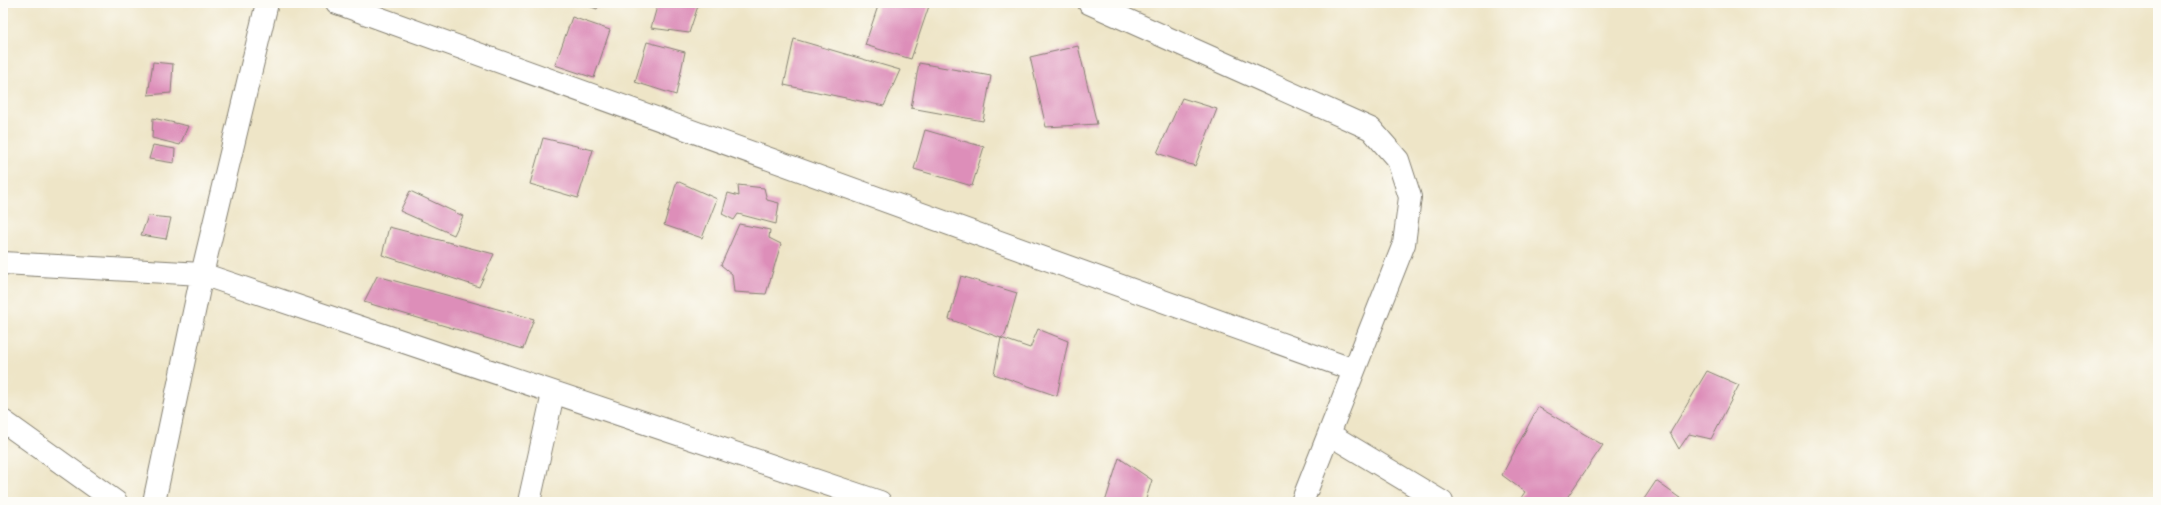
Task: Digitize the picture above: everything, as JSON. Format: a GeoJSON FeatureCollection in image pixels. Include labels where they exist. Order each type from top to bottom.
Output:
{"type":"FeatureCollection","features":[{"type":"Feature","properties":{"kind":"street"},"geometry":{"type":"LineString","coordinates":[[154,502],[202,274],[267,3]]}},
{"type":"Feature","properties":{"kind":"street"},"geometry":{"type":"LineString","coordinates":[[337,3],[1354,370]]}},
{"type":"Feature","properties":{"kind":"street"},"geometry":{"type":"LineString","coordinates":[[1089,3],[1371,129],[1398,160],[1410,196],[1404,244],[1302,502]]}},
{"type":"Feature","properties":{"kind":"street"},"geometry":{"type":"LineString","coordinates":[[3,263],[202,274],[553,394],[880,502]]}},
{"type":"Feature","properties":{"kind":"street"},"geometry":{"type":"LineString","coordinates":[[529,502],[553,394]]}},
{"type":"Feature","properties":{"kind":"street"},"geometry":{"type":"LineString","coordinates":[[3,421],[116,502]]}},
{"type":"Feature","properties":{"kind":"street"},"geometry":{"type":"LineString","coordinates":[[1328,434],[1442,502]]}},
{"type":"Feature","properties":{"kind":"building"},"geometry":{"type":"Polygon","coordinates":[[[580,3],[599,3],[597,9],[580,3]]]}},
{"type":"Feature","properties":{"kind":"building"},"geometry":{"type":"Polygon","coordinates":[[[658,3],[699,3],[689,33],[651,28],[658,3]]]}},
{"type":"Feature","properties":{"kind":"building"},"geometry":{"type":"Polygon","coordinates":[[[879,3],[930,3],[911,59],[865,45],[879,3]]]}},
{"type":"Feature","properties":{"kind":"building"},"geometry":{"type":"Polygon","coordinates":[[[572,17],[610,30],[594,78],[555,65],[572,17]]]}},
{"type":"Feature","properties":{"kind":"building"},"geometry":{"type":"Polygon","coordinates":[[[794,39],[900,70],[884,106],[784,85],[794,39]]]}},
{"type":"Feature","properties":{"kind":"building"},"geometry":{"type":"Polygon","coordinates":[[[647,42],[685,52],[676,95],[635,82],[647,42]]]}},
{"type":"Feature","properties":{"kind":"building"},"geometry":{"type":"Polygon","coordinates":[[[1078,46],[1097,124],[1046,127],[1030,57],[1078,46]]]}},
{"type":"Feature","properties":{"kind":"building"},"geometry":{"type":"Polygon","coordinates":[[[153,62],[173,64],[171,93],[148,95],[153,62]]]}},
{"type":"Feature","properties":{"kind":"building"},"geometry":{"type":"Polygon","coordinates":[[[919,63],[991,76],[983,121],[911,108],[919,63]]]}},
{"type":"Feature","properties":{"kind":"building"},"geometry":{"type":"Polygon","coordinates":[[[1182,98],[1217,109],[1195,166],[1157,153],[1182,98]]]}},
{"type":"Feature","properties":{"kind":"building"},"geometry":{"type":"Polygon","coordinates":[[[153,118],[188,126],[180,145],[152,138],[153,118]]]}},
{"type":"Feature","properties":{"kind":"building"},"geometry":{"type":"Polygon","coordinates":[[[925,130],[984,147],[972,186],[914,169],[925,130]]]}},
{"type":"Feature","properties":{"kind":"building"},"geometry":{"type":"Polygon","coordinates":[[[543,138],[593,150],[578,198],[530,184],[543,138]]]}},
{"type":"Feature","properties":{"kind":"building"},"geometry":{"type":"Polygon","coordinates":[[[153,145],[175,149],[174,163],[149,159],[153,145]]]}},
{"type":"Feature","properties":{"kind":"building"},"geometry":{"type":"Polygon","coordinates":[[[677,181],[717,199],[702,238],[664,225],[677,181]]]}},
{"type":"Feature","properties":{"kind":"building"},"geometry":{"type":"Polygon","coordinates":[[[738,185],[764,188],[767,200],[779,203],[776,224],[738,214],[734,220],[722,214],[728,193],[739,196],[738,185]]]}},
{"type":"Feature","properties":{"kind":"building"},"geometry":{"type":"Polygon","coordinates":[[[410,191],[463,216],[454,235],[400,211],[410,191]]]}},
{"type":"Feature","properties":{"kind":"building"},"geometry":{"type":"Polygon","coordinates":[[[148,216],[171,218],[166,239],[141,235],[148,216]]]}},
{"type":"Feature","properties":{"kind":"building"},"geometry":{"type":"Polygon","coordinates":[[[739,224],[770,230],[769,238],[781,244],[766,294],[734,292],[732,274],[721,265],[739,224]]]}},
{"type":"Feature","properties":{"kind":"building"},"geometry":{"type":"Polygon","coordinates":[[[389,227],[494,254],[479,287],[382,255],[389,227]]]}},
{"type":"Feature","properties":{"kind":"building"},"geometry":{"type":"Polygon","coordinates":[[[377,276],[534,319],[523,349],[364,302],[377,276]]]}},
{"type":"Feature","properties":{"kind":"building"},"geometry":{"type":"Polygon","coordinates":[[[961,276],[1017,293],[1005,335],[1001,338],[949,319],[961,276]]]}},
{"type":"Feature","properties":{"kind":"building"},"geometry":{"type":"Polygon","coordinates":[[[1038,329],[1068,341],[1057,396],[994,374],[1001,338],[1030,348],[1038,329]]]}},
{"type":"Feature","properties":{"kind":"building"},"geometry":{"type":"Polygon","coordinates":[[[1707,371],[1739,385],[1711,439],[1689,434],[1679,449],[1670,433],[1707,371]]]}},
{"type":"Feature","properties":{"kind":"building"},"geometry":{"type":"Polygon","coordinates":[[[1538,407],[1603,445],[1564,502],[1518,502],[1525,492],[1502,475],[1538,407]]]}},
{"type":"Feature","properties":{"kind":"building"},"geometry":{"type":"Polygon","coordinates":[[[1119,458],[1152,480],[1145,502],[1105,502],[1119,458]]]}},
{"type":"Feature","properties":{"kind":"building"},"geometry":{"type":"Polygon","coordinates":[[[1656,481],[1684,501],[1642,502],[1656,481]]]}}]}
